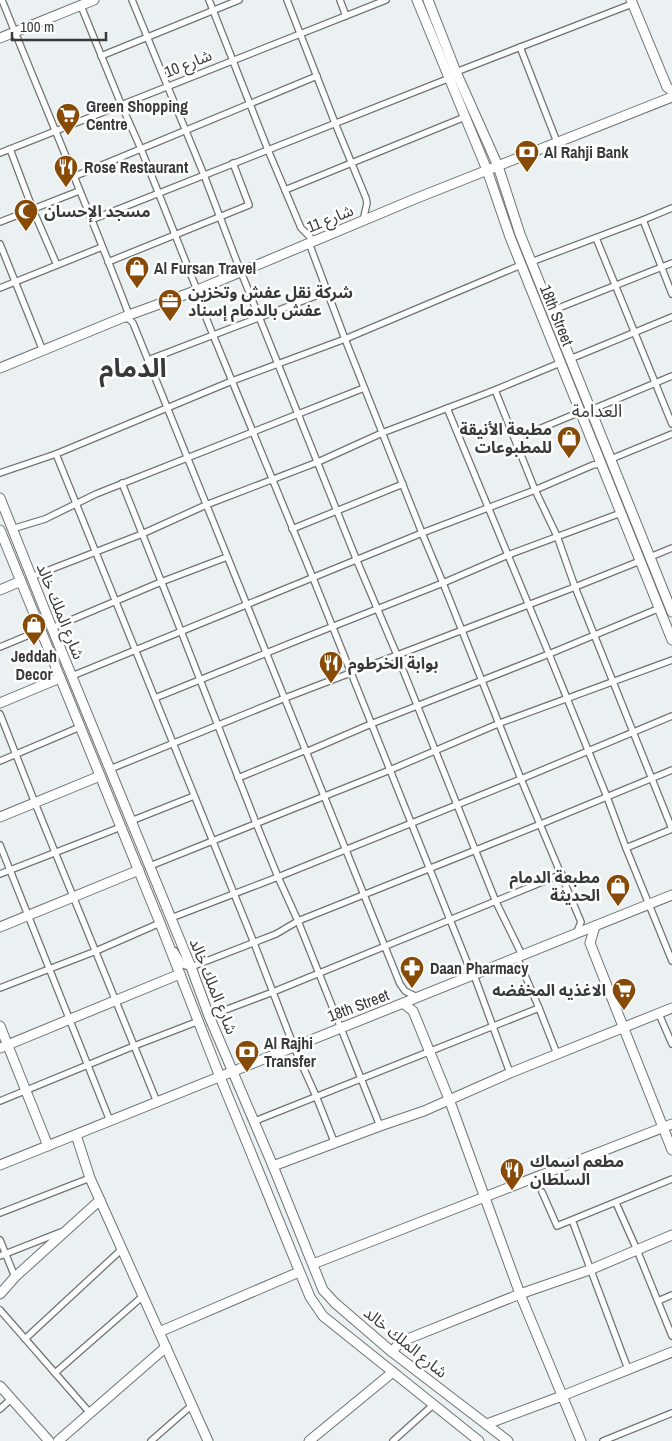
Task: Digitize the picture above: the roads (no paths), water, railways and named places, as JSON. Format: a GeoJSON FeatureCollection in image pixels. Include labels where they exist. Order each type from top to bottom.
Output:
{"type":"FeatureCollection","features":[{"type":"Feature","properties":{"kind":"street"},"geometry":{"type":"LineString","coordinates":[[2,0],[108,262],[125,317],[133,323],[384,946],[405,992],[417,998]]}},
{"type":"Feature","properties":{"kind":"street"},"geometry":{"type":"LineString","coordinates":[[0,38],[94,0]]}},
{"type":"Feature","properties":{"kind":"street"},"geometry":{"type":"LineString","coordinates":[[132,0],[204,175],[259,318],[357,561],[397,655],[496,902],[520,956],[557,1054]]}},
{"type":"Feature","properties":{"kind":"street"},"geometry":{"type":"LineString","coordinates":[[209,0],[268,150],[301,228],[311,242],[326,292],[364,388],[522,779],[582,922],[576,934]]}},
{"type":"Feature","properties":{"kind":"street"},"geometry":{"type":"LineString","coordinates":[[101,56],[239,0]]}},
{"type":"Feature","properties":{"kind":"street"},"geometry":{"type":"LineString","coordinates":[[287,0],[367,203],[363,221]]}},
{"type":"Feature","properties":{"kind":"street"},"geometry":{"type":"LineString","coordinates":[[340,0],[346,16]]}},
{"type":"Feature","properties":{"kind":"street","name":"شارع 10"},"geometry":{"type":"LineString","coordinates":[[0,153],[386,0]]}},
{"type":"Feature","properties":{"kind":"street","name":"18th Street"},"geometry":{"type":"LineString","coordinates":[[417,0],[453,75],[465,117],[487,170],[510,237],[672,640]]}},
{"type":"Feature","properties":{"kind":"street"},"geometry":{"type":"LineString","coordinates":[[428,0],[453,75],[498,166],[531,262],[671,606]]}},
{"type":"Feature","properties":{"kind":"street"},"geometry":{"type":"LineString","coordinates":[[91,220],[632,2],[672,97]]}},
{"type":"Feature","properties":{"kind":"street"},"geometry":{"type":"LineString","coordinates":[[81,6],[176,235],[212,335],[333,627],[510,1074]]}},
{"type":"Feature","properties":{"kind":"street"},"geometry":{"type":"LineString","coordinates":[[520,47],[557,142]]}},
{"type":"Feature","properties":{"kind":"street"},"geometry":{"type":"LineString","coordinates":[[73,177],[317,76]]}},
{"type":"Feature","properties":{"kind":"street","name":"شارع 11"},"geometry":{"type":"LineString","coordinates":[[0,368],[672,97]]}},
{"type":"Feature","properties":{"kind":"street"},"geometry":{"type":"LineString","coordinates":[[285,190],[465,117]]}},
{"type":"Feature","properties":{"kind":"street"},"geometry":{"type":"LineString","coordinates":[[10,149],[56,265]]}},
{"type":"Feature","properties":{"kind":"street"},"geometry":{"type":"LineString","coordinates":[[108,262],[249,205],[233,163]]}},
{"type":"Feature","properties":{"kind":"street"},"geometry":{"type":"LineString","coordinates":[[0,222],[79,191]]}},
{"type":"Feature","properties":{"kind":"street"},"geometry":{"type":"LineString","coordinates":[[531,262],[672,208]]}},
{"type":"Feature","properties":{"kind":"street"},"geometry":{"type":"LineString","coordinates":[[643,220],[672,294]]}},
{"type":"Feature","properties":{"kind":"street"},"geometry":{"type":"LineString","coordinates":[[596,238],[672,424]]}},
{"type":"Feature","properties":{"kind":"street"},"geometry":{"type":"LineString","coordinates":[[0,244],[43,351]]}},
{"type":"Feature","properties":{"kind":"street"},"geometry":{"type":"LineString","coordinates":[[0,288],[102,247]]}},
{"type":"Feature","properties":{"kind":"street"},"geometry":{"type":"LineString","coordinates":[[551,311],[672,263]]}},
{"type":"Feature","properties":{"kind":"street"},"geometry":{"type":"LineString","coordinates":[[0,473],[56,454],[232,381],[345,339],[521,265]]}},
{"type":"Feature","properties":{"kind":"street"},"geometry":{"type":"LineString","coordinates":[[148,360],[326,292]]}},
{"type":"Feature","properties":{"kind":"street"},"geometry":{"type":"LineString","coordinates":[[570,359],[672,317]]}},
{"type":"Feature","properties":{"kind":"street"},"geometry":{"type":"LineString","coordinates":[[32,577],[142,534],[206,505],[318,462],[382,433],[495,390],[560,362]]}},
{"type":"Feature","properties":{"kind":"street"},"geometry":{"type":"LineString","coordinates":[[591,410],[672,376]]}},
{"type":"Feature","properties":{"kind":"street"},"geometry":{"type":"LineString","coordinates":[[12,529],[45,519],[122,483],[364,388]]}},
{"type":"Feature","properties":{"kind":"street"},"geometry":{"type":"LineString","coordinates":[[495,390],[557,536],[575,587],[672,829],[626,848]]}},
{"type":"Feature","properties":{"kind":"street"},"geometry":{"type":"LineString","coordinates":[[447,408],[549,654],[672,961]]}},
{"type":"Feature","properties":{"kind":"street"},"geometry":{"type":"LineString","coordinates":[[515,439],[580,412]]}},
{"type":"Feature","properties":{"kind":"street"},"geometry":{"type":"LineString","coordinates":[[610,459],[672,434]]}},
{"type":"Feature","properties":{"kind":"street"},"geometry":{"type":"LineString","coordinates":[[56,454],[95,552],[117,601],[334,1144]]}},
{"type":"Feature","properties":{"kind":"street"},"geometry":{"type":"LineString","coordinates":[[72,676],[422,533],[601,464]]}},
{"type":"Feature","properties":{"kind":"street"},"geometry":{"type":"LineString","coordinates":[[122,483],[256,823],[298,921],[380,1126]]}},
{"type":"Feature","properties":{"kind":"street"},"geometry":{"type":"LineString","coordinates":[[292,528],[403,484]]}},
{"type":"Feature","properties":{"kind":"street","name":"شارع الملك خالد"},"geometry":{"type":"LineString","coordinates":[[0,498],[191,967],[209,1016],[255,1121],[323,1290],[335,1303],[392,1352],[508,1441]]}},
{"type":"Feature","properties":{"kind":"street"},"geometry":{"type":"LineString","coordinates":[[155,698],[443,583],[508,555],[621,513]]}},
{"type":"Feature","properties":{"kind":"street","name":"شارع الملك خالد"},"geometry":{"type":"LineString","coordinates":[[0,530],[310,1297],[323,1316],[479,1441]]}},
{"type":"Feature","properties":{"kind":"street"},"geometry":{"type":"LineString","coordinates":[[650,557],[672,548]]}},
{"type":"Feature","properties":{"kind":"street"},"geometry":{"type":"LineString","coordinates":[[52,628],[161,582],[227,557]]}},
{"type":"Feature","properties":{"kind":"street"},"geometry":{"type":"LineString","coordinates":[[110,769],[285,698],[640,561]]}},
{"type":"Feature","properties":{"kind":"street"},"geometry":{"type":"LineString","coordinates":[[0,590],[21,581]]}},
{"type":"Feature","properties":{"kind":"street"},"geometry":{"type":"LineString","coordinates":[[238,778],[660,608]]}},
{"type":"Feature","properties":{"kind":"street"},"geometry":{"type":"LineString","coordinates":[[0,647],[41,630]]}},
{"type":"Feature","properties":{"kind":"street"},"geometry":{"type":"LineString","coordinates":[[150,866],[390,770],[500,723],[613,680],[672,660]]}},
{"type":"Feature","properties":{"kind":"street"},"geometry":{"type":"LineString","coordinates":[[0,703],[60,678]]}},
{"type":"Feature","properties":{"kind":"street"},"geometry":{"type":"LineString","coordinates":[[0,714],[157,1102]]}},
{"type":"Feature","properties":{"kind":"street"},"geometry":{"type":"LineString","coordinates":[[171,918],[346,850],[672,716]]}},
{"type":"Feature","properties":{"kind":"street"},"geometry":{"type":"LineString","coordinates":[[0,761],[80,727]]}},
{"type":"Feature","properties":{"kind":"street"},"geometry":{"type":"LineString","coordinates":[[0,988],[160,924],[166,931],[183,965],[191,967],[276,934],[298,921],[363,894],[672,770]]}},
{"type":"Feature","properties":{"kind":"street"},"geometry":{"type":"LineString","coordinates":[[0,817],[100,776]]}},
{"type":"Feature","properties":{"kind":"street"},"geometry":{"type":"LineString","coordinates":[[131,821],[194,796]]}},
{"type":"Feature","properties":{"kind":"street"},"geometry":{"type":"LineString","coordinates":[[0,874],[121,827]]}},
{"type":"Feature","properties":{"kind":"street"},"geometry":{"type":"LineString","coordinates":[[0,845],[110,1121]]}},
{"type":"Feature","properties":{"kind":"street"},"geometry":{"type":"LineString","coordinates":[[0,927],[139,870]]}},
{"type":"Feature","properties":{"kind":"street"},"geometry":{"type":"LineString","coordinates":[[209,1016],[273,992],[318,972],[562,874]]}},
{"type":"Feature","properties":{"kind":"street","name":"18th Street"},"geometry":{"type":"LineString","coordinates":[[0,1165],[672,895]]}},
{"type":"Feature","properties":{"kind":"street"},"geometry":{"type":"LineString","coordinates":[[595,926],[590,943],[672,1150]]}},
{"type":"Feature","properties":{"kind":"street"},"geometry":{"type":"LineString","coordinates":[[4,1046],[180,974]]}},
{"type":"Feature","properties":{"kind":"street"},"geometry":{"type":"LineString","coordinates":[[404,1004],[413,1011],[449,1100],[520,1294],[581,1441]]}},
{"type":"Feature","properties":{"kind":"street"},"geometry":{"type":"LineString","coordinates":[[255,1121],[539,1008]]}},
{"type":"Feature","properties":{"kind":"street"},"geometry":{"type":"LineString","coordinates":[[273,1166],[424,1111],[557,1054],[672,1008]]}},
{"type":"Feature","properties":{"kind":"street"},"geometry":{"type":"LineString","coordinates":[[659,1014],[672,1044]]}},
{"type":"Feature","properties":{"kind":"street"},"geometry":{"type":"LineString","coordinates":[[0,1101],[199,1021]]}},
{"type":"Feature","properties":{"kind":"street"},"geometry":{"type":"LineString","coordinates":[[0,1026],[4,1046],[48,1146]]}},
{"type":"Feature","properties":{"kind":"street"},"geometry":{"type":"LineString","coordinates":[[313,1264],[672,1124]]}},
{"type":"Feature","properties":{"kind":"street"},"geometry":{"type":"LineString","coordinates":[[76,1135],[90,1178],[208,1441]]}},
{"type":"Feature","properties":{"kind":"street"},"geometry":{"type":"LineString","coordinates":[[0,1213],[90,1178]]}},
{"type":"Feature","properties":{"kind":"street"},"geometry":{"type":"LineString","coordinates":[[542,1192],[557,1226],[672,1179]]}},
{"type":"Feature","properties":{"kind":"street"},"geometry":{"type":"LineString","coordinates":[[0,1294],[15,1277],[100,1200]]}},
{"type":"Feature","properties":{"kind":"street"},"geometry":{"type":"LineString","coordinates":[[616,1203],[672,1336]]}},
{"type":"Feature","properties":{"kind":"street"},"geometry":{"type":"LineString","coordinates":[[572,1220],[628,1369]]}},
{"type":"Feature","properties":{"kind":"street"},"geometry":{"type":"LineString","coordinates":[[3,1255],[68,1230]]}},
{"type":"Feature","properties":{"kind":"street"},"geometry":{"type":"LineString","coordinates":[[392,1352],[400,1342],[520,1294],[592,1269],[672,1235]]}},
{"type":"Feature","properties":{"kind":"street"},"geometry":{"type":"LineString","coordinates":[[0,1240],[3,1255],[15,1277]]}},
{"type":"Feature","properties":{"kind":"street"},"geometry":{"type":"LineString","coordinates":[[25,1339],[122,1249]]}},
{"type":"Feature","properties":{"kind":"street"},"geometry":{"type":"LineString","coordinates":[[159,1332],[299,1272]]}},
{"type":"Feature","properties":{"kind":"street"},"geometry":{"type":"LineString","coordinates":[[658,1301],[672,1294]]}},
{"type":"Feature","properties":{"kind":"street"},"geometry":{"type":"LineString","coordinates":[[55,1373],[143,1296]]}},
{"type":"Feature","properties":{"kind":"street"},"geometry":{"type":"LineString","coordinates":[[0,1310],[90,1413]]}},
{"type":"Feature","properties":{"kind":"street"},"geometry":{"type":"LineString","coordinates":[[58,1441],[166,1347]]}},
{"type":"Feature","properties":{"kind":"street"},"geometry":{"type":"LineString","coordinates":[[487,1424],[672,1352]]}},
{"type":"Feature","properties":{"kind":"street"},"geometry":{"type":"LineString","coordinates":[[309,1441],[393,1372]]}},
{"type":"Feature","properties":{"kind":"street"},"geometry":{"type":"LineString","coordinates":[[0,1386],[49,1441]]}},
{"type":"Feature","properties":{"kind":"street"},"geometry":{"type":"LineString","coordinates":[[0,1409],[11,1399]]}},
{"type":"Feature","properties":{"kind":"street"},"geometry":{"type":"LineString","coordinates":[[151,1441],[192,1405]]}},
{"type":"Feature","properties":{"kind":"street"},"geometry":{"type":"LineString","coordinates":[[393,1441],[433,1405]]}},
{"type":"Feature","properties":{"kind":"street"},"geometry":{"type":"LineString","coordinates":[[603,1441],[672,1413]]}},
{"type":"Feature","properties":{"kind":"place","name":"Green Shopping Centre"},"geometry":{"type":"Point","coordinates":[68,136]}},
{"type":"Feature","properties":{"kind":"place","name":"Al Rahji Bank"},"geometry":{"type":"Point","coordinates":[527,173]}},
{"type":"Feature","properties":{"kind":"place","name":"Rose Restaurant"},"geometry":{"type":"Point","coordinates":[66,188]}},
{"type":"Feature","properties":{"kind":"place","name":"مسجد الإحسان"},"geometry":{"type":"Point","coordinates":[26,232]}},
{"type":"Feature","properties":{"kind":"place","name":"Al Fursan Travel"},"geometry":{"type":"Point","coordinates":[137,289]}},
{"type":"Feature","properties":{"kind":"place","name":"شركة نقل عفش وتخزين عفش بالدمام إسناد"},"geometry":{"type":"Point","coordinates":[170,322]}},
{"type":"Feature","properties":{"kind":"place","name":"مطبعة الأنيقة للمطبوعات"},"geometry":{"type":"Point","coordinates":[569,459]}},
{"type":"Feature","properties":{"kind":"place","name":"Jeddah Decor"},"geometry":{"type":"Point","coordinates":[34,646]}},
{"type":"Feature","properties":{"kind":"place","name":"بوابة الخرطوم"},"geometry":{"type":"Point","coordinates":[331,684]}},
{"type":"Feature","properties":{"kind":"place","name":"مطبعة الدمام الحديثة"},"geometry":{"type":"Point","coordinates":[618,907]}},
{"type":"Feature","properties":{"kind":"place","name":"Daan Pharmacy"},"geometry":{"type":"Point","coordinates":[412,989]}},
{"type":"Feature","properties":{"kind":"place","name":"الاغذيه المخفضه"},"geometry":{"type":"Point","coordinates":[624,1011]}},
{"type":"Feature","properties":{"kind":"place","name":"Al Rajhi Transfer"},"geometry":{"type":"Point","coordinates":[247,1073]}},
{"type":"Feature","properties":{"kind":"place","name":"مطعم اسماك السلطان"},"geometry":{"type":"Point","coordinates":[512,1191]}},
{"type":"Feature","properties":{"kind":"district","name":"الدمام"},"geometry":{"type":"Point","coordinates":[133,368]}},
{"type":"Feature","properties":{"kind":"district","name":"العدامة"},"geometry":{"type":"Point","coordinates":[597,411]}}]}
